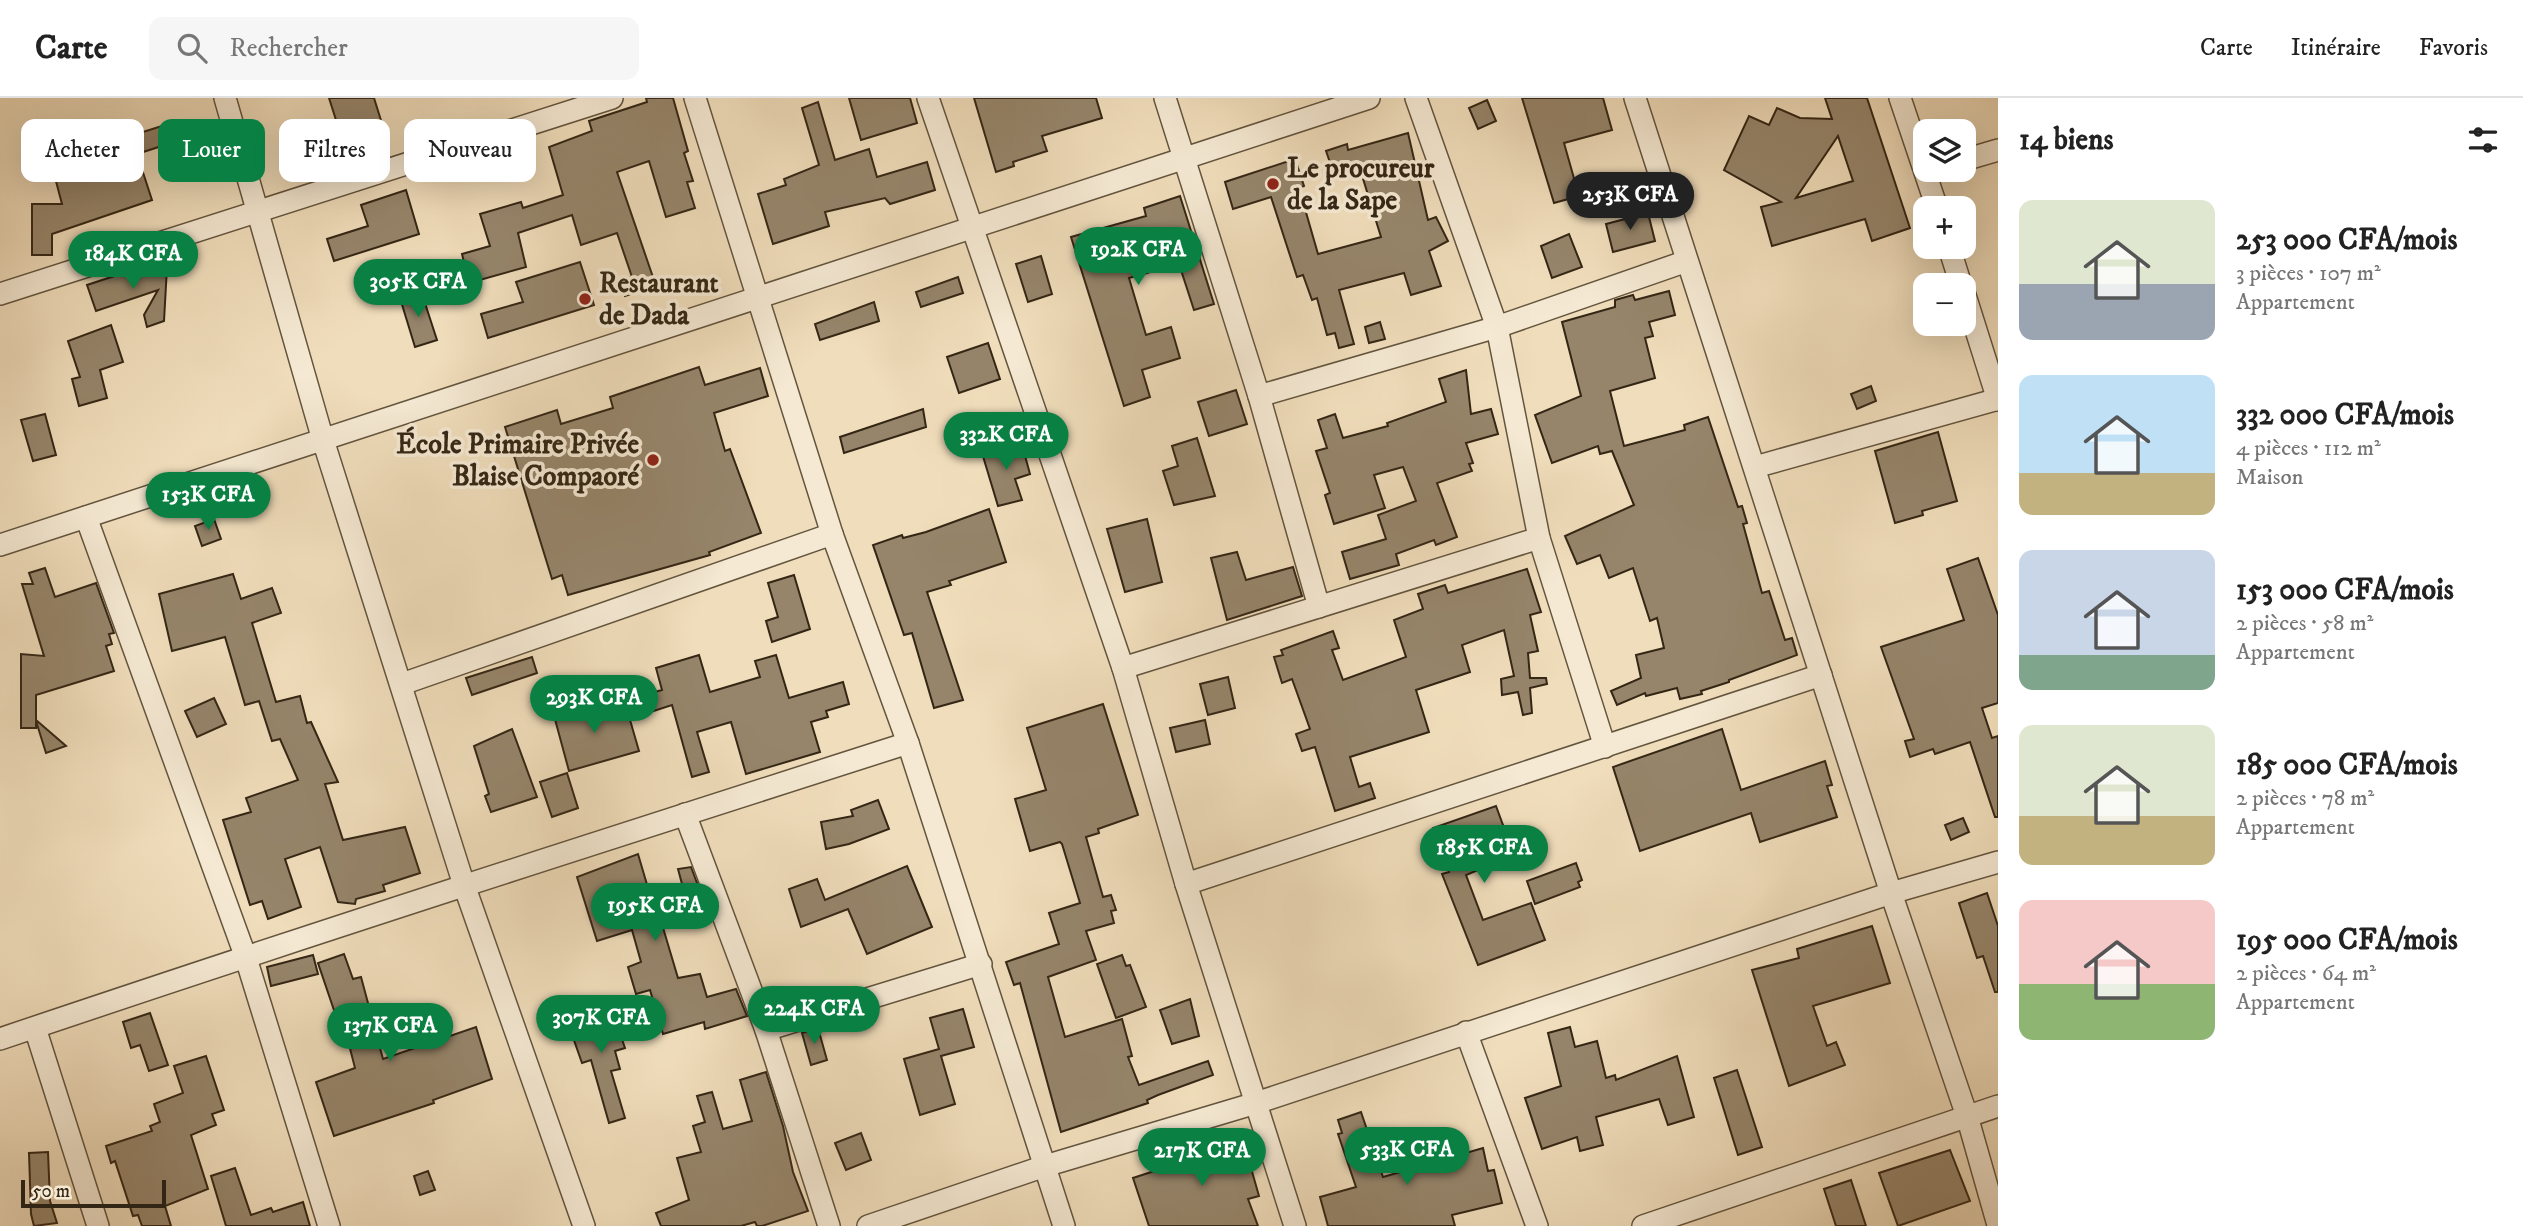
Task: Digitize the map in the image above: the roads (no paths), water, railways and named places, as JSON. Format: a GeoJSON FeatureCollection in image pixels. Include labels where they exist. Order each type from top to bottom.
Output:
{"type":"FeatureCollection","features":[{"type":"Feature","properties":{"kind":"street"},"geometry":{"type":"LineString","coordinates":[[225,98],[323,440],[464,885],[584,1226]]}},
{"type":"Feature","properties":{"kind":"street"},"geometry":{"type":"LineString","coordinates":[[0,294],[258,214],[612,98]]}},
{"type":"Feature","properties":{"kind":"street"},"geometry":{"type":"LineString","coordinates":[[695,98],[831,534],[908,743],[1064,1226]]}},
{"type":"Feature","properties":{"kind":"street"},"geometry":{"type":"LineString","coordinates":[[928,98],[1123,668],[1186,884],[1295,1226]]}},
{"type":"Feature","properties":{"kind":"street"},"geometry":{"type":"LineString","coordinates":[[1165,98],[1259,396],[1319,607]]}},
{"type":"Feature","properties":{"kind":"street"},"geometry":{"type":"LineString","coordinates":[[0,545],[1369,98]]}},
{"type":"Feature","properties":{"kind":"street"},"geometry":{"type":"LineString","coordinates":[[1416,98],[1497,327],[1539,538],[1605,747]]}},
{"type":"Feature","properties":{"kind":"street"},"geometry":{"type":"LineString","coordinates":[[1635,98],[1891,893],[1966,1116],[1998,1225]]}},
{"type":"Feature","properties":{"kind":"street"},"geometry":{"type":"LineString","coordinates":[[1900,98],[1913,132]]}},
{"type":"Feature","properties":{"kind":"street"},"geometry":{"type":"LineString","coordinates":[[1976,156],[1998,149]]}},
{"type":"Feature","properties":{"kind":"street"},"geometry":{"type":"LineString","coordinates":[[1259,396],[1497,327],[1687,261]]}},
{"type":"Feature","properties":{"kind":"street"},"geometry":{"type":"LineString","coordinates":[[1755,467],[1998,400],[1976,330]]}},
{"type":"Feature","properties":{"kind":"street"},"geometry":{"type":"LineString","coordinates":[[86,517],[245,955],[329,1226]]}},
{"type":"Feature","properties":{"kind":"street"},"geometry":{"type":"LineString","coordinates":[[402,684],[831,534]]}},
{"type":"Feature","properties":{"kind":"street"},"geometry":{"type":"LineString","coordinates":[[1123,668],[1539,538]]}},
{"type":"Feature","properties":{"kind":"street"},"geometry":{"type":"LineString","coordinates":[[1186,884],[1821,675]]}},
{"type":"Feature","properties":{"kind":"street"},"geometry":{"type":"LineString","coordinates":[[0,1039],[245,955],[375,917],[464,885],[908,743]]}},
{"type":"Feature","properties":{"kind":"street"},"geometry":{"type":"LineString","coordinates":[[685,814],[766,1030],[829,1226]]}},
{"type":"Feature","properties":{"kind":"street"},"geometry":{"type":"LineString","coordinates":[[868,1226],[913,1219],[1045,1166],[1256,1102],[1891,893],[1998,862]]}},
{"type":"Feature","properties":{"kind":"street"},"geometry":{"type":"LineString","coordinates":[[766,1030],[981,964]]}},
{"type":"Feature","properties":{"kind":"street"},"geometry":{"type":"LineString","coordinates":[[35,1028],[98,1226]]}},
{"type":"Feature","properties":{"kind":"street"},"geometry":{"type":"LineString","coordinates":[[1466,1032],[1537,1226]]}},
{"type":"Feature","properties":{"kind":"street"},"geometry":{"type":"LineString","coordinates":[[1643,1226],[1998,1107]]}},
{"type":"Feature","properties":{"kind":"place","name":"Le procureur de la Sape"},"geometry":{"type":"Point","coordinates":[1273,184]}},
{"type":"Feature","properties":{"kind":"place","name":"Restaurant de Dada"},"geometry":{"type":"Point","coordinates":[585,299]}},
{"type":"Feature","properties":{"kind":"place","name":"École Primaire Privée Blaise Compaoré"},"geometry":{"type":"Point","coordinates":[653,460]}}]}
